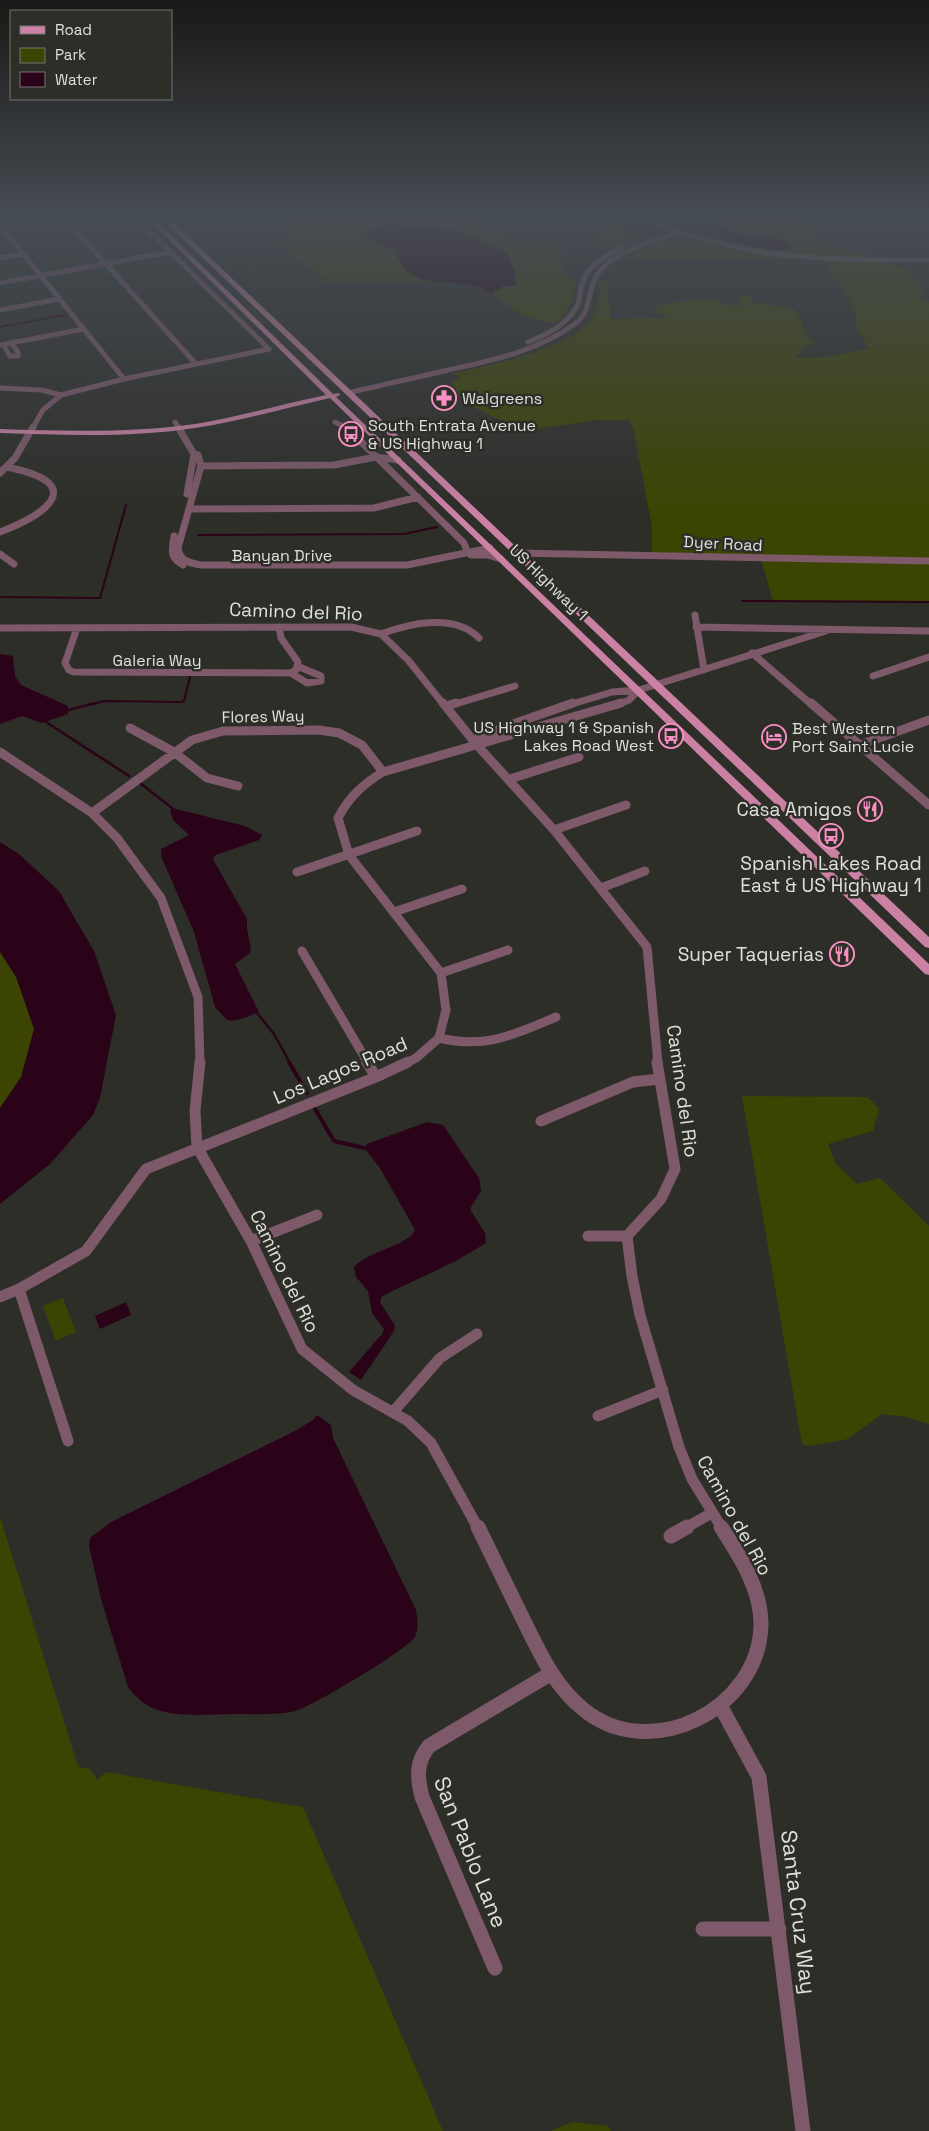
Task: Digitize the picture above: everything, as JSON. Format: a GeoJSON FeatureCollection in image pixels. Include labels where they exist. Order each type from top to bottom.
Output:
{"type":"FeatureCollection","features":[{"type":"Feature","properties":{"kind":"main road","name":"US Highway 1"},"geometry":{"type":"LineString","coordinates":[[249,314],[328,393],[639,690],[929,971]]}},
{"type":"Feature","properties":{"kind":"main road","name":"US Highway 1"},"geometry":{"type":"LineString","coordinates":[[266,314],[929,944]]}},
{"type":"Feature","properties":{"kind":"main road"},"geometry":{"type":"LineString","coordinates":[[0,426],[109,433],[216,422],[345,390]]}},
{"type":"Feature","properties":{"kind":"main road"},"geometry":{"type":"LineString","coordinates":[[0,431],[32,429]]}},
{"type":"Feature","properties":{"kind":"main road"},"geometry":{"type":"LineString","coordinates":[[480,538],[516,553]]}},
{"type":"Feature","properties":{"kind":"main road"},"geometry":{"type":"LineString","coordinates":[[490,548],[528,565]]}},
{"type":"Feature","properties":{"kind":"main road"},"geometry":{"type":"LineString","coordinates":[[851,896],[877,907],[892,908]]}},
{"type":"Feature","properties":{"kind":"main road"},"geometry":{"type":"LineString","coordinates":[[876,920],[892,922],[916,931]]}},
{"type":"Feature","properties":{"kind":"street"},"geometry":{"type":"LineString","coordinates":[[72,314],[124,379]]}},
{"type":"Feature","properties":{"kind":"street"},"geometry":{"type":"LineString","coordinates":[[151,314],[196,364]]}},
{"type":"Feature","properties":{"kind":"street"},"geometry":{"type":"LineString","coordinates":[[0,473],[32,429],[43,410],[61,395],[124,379],[269,349],[234,314]]}},
{"type":"Feature","properties":{"kind":"street"},"geometry":{"type":"LineString","coordinates":[[345,390],[486,356],[537,339],[562,324],[571,314]]}},
{"type":"Feature","properties":{"kind":"street"},"geometry":{"type":"LineString","coordinates":[[345,390],[488,361],[546,343],[578,322],[584,314]]}},
{"type":"Feature","properties":{"kind":"street"},"geometry":{"type":"LineString","coordinates":[[11,343],[18,352],[18,356],[10,356],[1,345],[11,343],[84,329]]}},
{"type":"Feature","properties":{"kind":"street"},"geometry":{"type":"LineString","coordinates":[[0,388],[42,390],[61,395]]}},
{"type":"Feature","properties":{"kind":"street"},"geometry":{"type":"LineString","coordinates":[[347,411],[342,419],[335,422],[344,425],[464,543],[468,551]]}},
{"type":"Feature","properties":{"kind":"street"},"geometry":{"type":"LineString","coordinates":[[176,425],[194,454],[198,455],[201,466],[334,465],[376,457],[398,460]]}},
{"type":"Feature","properties":{"kind":"street","name":"Banyan Drive"},"geometry":{"type":"LineString","coordinates":[[179,531],[194,454]]}},
{"type":"Feature","properties":{"kind":"street","name":"Banyan Drive"},"geometry":{"type":"LineString","coordinates":[[201,466],[189,509],[171,548],[172,557],[179,563],[197,566],[410,566],[454,557],[477,555],[502,559]]}},
{"type":"Feature","properties":{"kind":"street"},"geometry":{"type":"LineString","coordinates":[[0,532],[39,515],[51,502],[54,495],[53,488],[44,476],[6,467]]}},
{"type":"Feature","properties":{"kind":"street"},"geometry":{"type":"LineString","coordinates":[[189,509],[374,508],[418,497]]}},
{"type":"Feature","properties":{"kind":"street","name":"Banyan Drive"},"geometry":{"type":"LineString","coordinates":[[454,557],[468,551],[490,548]]}},
{"type":"Feature","properties":{"kind":"street","name":"Dyer Road"},"geometry":{"type":"LineString","coordinates":[[516,553],[660,554],[816,561],[929,562]]}},
{"type":"Feature","properties":{"kind":"street"},"geometry":{"type":"LineString","coordinates":[[0,554],[14,564]]}},
{"type":"Feature","properties":{"kind":"street"},"geometry":{"type":"LineString","coordinates":[[695,615],[704,670]]}},
{"type":"Feature","properties":{"kind":"street"},"geometry":{"type":"LineString","coordinates":[[381,634],[403,625],[455,625],[472,628],[479,638]]}},
{"type":"Feature","properties":{"kind":"street","name":"Camino del Rio"},"geometry":{"type":"LineString","coordinates":[[0,628],[351,627],[381,634],[408,660],[476,744],[554,830],[647,947],[659,1079],[675,1170],[661,1200],[627,1236],[628,1259],[651,1353],[684,1462],[710,1514],[744,1566],[755,1591],[760,1614],[761,1632],[751,1666],[740,1687],[722,1707],[678,1727],[637,1732],[602,1722],[583,1710],[550,1674],[440,1457],[418,1429],[393,1412],[353,1390],[326,1371],[302,1349],[251,1241],[198,1147],[195,1111],[200,1069],[198,997],[161,898],[128,851],[92,813],[0,752]]}},
{"type":"Feature","properties":{"kind":"street"},"geometry":{"type":"LineString","coordinates":[[696,627],[929,631]]}},
{"type":"Feature","properties":{"kind":"street","name":"Galeria Way"},"geometry":{"type":"LineString","coordinates":[[77,628],[65,663],[68,670],[74,672],[291,673],[307,683],[312,684],[321,681],[321,676],[297,666]]}},
{"type":"Feature","properties":{"kind":"street"},"geometry":{"type":"LineString","coordinates":[[279,628],[281,638],[298,662],[291,673]]}},
{"type":"Feature","properties":{"kind":"street"},"geometry":{"type":"LineString","coordinates":[[476,744],[479,736],[535,718],[574,702],[618,690],[639,690],[657,685],[826,630]]}},
{"type":"Feature","properties":{"kind":"street"},"geometry":{"type":"LineString","coordinates":[[752,653],[929,805]]}},
{"type":"Feature","properties":{"kind":"street"},"geometry":{"type":"LineString","coordinates":[[873,676],[929,657]]}},
{"type":"Feature","properties":{"kind":"street"},"geometry":{"type":"LineString","coordinates":[[446,706],[515,686]]}},
{"type":"Feature","properties":{"kind":"street"},"geometry":{"type":"LineString","coordinates":[[556,1017],[486,1044],[467,1044],[439,1038],[446,1010],[441,973],[350,855],[338,818],[347,799],[368,780],[384,772],[476,744],[488,744],[614,706],[629,700],[639,690]]}},
{"type":"Feature","properties":{"kind":"street"},"geometry":{"type":"LineString","coordinates":[[860,745],[929,720]]}},
{"type":"Feature","properties":{"kind":"street"},"geometry":{"type":"LineString","coordinates":[[130,728],[174,752],[207,778],[238,786]]}},
{"type":"Feature","properties":{"kind":"street","name":"Flores Way"},"geometry":{"type":"LineString","coordinates":[[92,813],[197,737],[223,731],[325,730],[339,733],[362,745],[384,772]]}},
{"type":"Feature","properties":{"kind":"street"},"geometry":{"type":"LineString","coordinates":[[510,780],[579,757]]}},
{"type":"Feature","properties":{"kind":"street"},"geometry":{"type":"LineString","coordinates":[[554,830],[626,805]]}},
{"type":"Feature","properties":{"kind":"street"},"geometry":{"type":"LineString","coordinates":[[297,872],[417,831]]}},
{"type":"Feature","properties":{"kind":"street"},"geometry":{"type":"LineString","coordinates":[[601,888],[645,871]]}},
{"type":"Feature","properties":{"kind":"street"},"geometry":{"type":"LineString","coordinates":[[394,912],[462,889]]}},
{"type":"Feature","properties":{"kind":"street"},"geometry":{"type":"LineString","coordinates":[[441,973],[508,950]]}},
{"type":"Feature","properties":{"kind":"street"},"geometry":{"type":"LineString","coordinates":[[302,951],[376,1077]]}},
{"type":"Feature","properties":{"kind":"street","name":"Los Lagos Road"},"geometry":{"type":"LineString","coordinates":[[0,1296],[19,1289],[86,1251],[146,1170],[198,1147],[376,1077],[416,1058],[439,1038]]}},
{"type":"Feature","properties":{"kind":"street"},"geometry":{"type":"LineString","coordinates":[[541,1121],[633,1082],[659,1079]]}},
{"type":"Feature","properties":{"kind":"street"},"geometry":{"type":"LineString","coordinates":[[251,1241],[317,1215]]}},
{"type":"Feature","properties":{"kind":"street"},"geometry":{"type":"LineString","coordinates":[[588,1236],[627,1236]]}},
{"type":"Feature","properties":{"kind":"street"},"geometry":{"type":"LineString","coordinates":[[19,1289],[68,1441]]}},
{"type":"Feature","properties":{"kind":"street"},"geometry":{"type":"LineString","coordinates":[[393,1412],[436,1359],[458,1343],[477,1334]]}},
{"type":"Feature","properties":{"kind":"street"},"geometry":{"type":"LineString","coordinates":[[598,1416],[663,1390]]}},
{"type":"Feature","properties":{"kind":"street"},"geometry":{"type":"LineString","coordinates":[[671,1536],[710,1514]]}},
{"type":"Feature","properties":{"kind":"street","name":"San Pablo Lane"},"geometry":{"type":"LineString","coordinates":[[495,1968],[422,1797],[417,1780],[417,1763],[429,1746],[550,1674]]}},
{"type":"Feature","properties":{"kind":"street","name":"Santa Cruz Way"},"geometry":{"type":"LineString","coordinates":[[722,1707],[759,1777],[803,2131]]}},
{"type":"Feature","properties":{"kind":"street"},"geometry":{"type":"LineString","coordinates":[[703,1929],[779,1929]]}},
{"type":"Feature","properties":{"kind":"green space"},"geometry":{"type":"Polygon","coordinates":[[[520,314],[564,314],[554,324],[520,314]]]}},
{"type":"Feature","properties":{"kind":"green space"},"geometry":{"type":"Polygon","coordinates":[[[594,314],[610,314],[611,319],[671,318],[663,314],[798,314],[808,337],[816,343],[803,347],[796,358],[826,357],[869,349],[854,323],[857,323],[855,315],[929,314],[929,602],[773,602],[761,558],[652,554],[652,527],[634,432],[629,420],[597,420],[530,430],[496,418],[465,403],[451,382],[459,379],[457,375],[451,374],[527,355],[566,339],[581,329],[594,314]]]}},
{"type":"Feature","properties":{"kind":"green space"},"geometry":{"type":"Polygon","coordinates":[[[0,883],[66,1005],[0,1144],[0,883]]]}},
{"type":"Feature","properties":{"kind":"green space"},"geometry":{"type":"Polygon","coordinates":[[[742,1096],[868,1097],[879,1109],[873,1131],[828,1144],[836,1164],[857,1184],[880,1178],[929,1226],[929,1424],[907,1417],[882,1414],[848,1439],[808,1446],[802,1444],[742,1096]]]}},
{"type":"Feature","properties":{"kind":"green space"},"geometry":{"type":"Polygon","coordinates":[[[63,1298],[76,1332],[56,1341],[43,1306],[63,1298]]]}},
{"type":"Feature","properties":{"kind":"green space"},"geometry":{"type":"Polygon","coordinates":[[[0,1517],[79,1767],[90,1769],[97,1780],[106,1772],[303,1807],[443,2131],[0,2131],[0,1517]]]}},
{"type":"Feature","properties":{"kind":"green space"},"geometry":{"type":"Polygon","coordinates":[[[573,2122],[607,2126],[612,2131],[550,2131],[573,2122]]]}},
{"type":"Feature","properties":{"kind":"water"},"geometry":{"type":"Polygon","coordinates":[[[0,654],[13,656],[15,676],[21,685],[68,706],[68,714],[42,723],[22,716],[0,724],[0,654]]]}},
{"type":"Feature","properties":{"kind":"water"},"geometry":{"type":"Polygon","coordinates":[[[172,808],[245,826],[262,835],[259,840],[216,855],[213,859],[247,919],[251,950],[249,954],[235,964],[259,1012],[235,1020],[227,1020],[215,1007],[194,932],[161,856],[161,849],[189,835],[173,820],[170,811],[172,808]]]}},
{"type":"Feature","properties":{"kind":"water"},"geometry":{"type":"Polygon","coordinates":[[[0,842],[19,854],[59,891],[94,951],[116,1015],[100,1098],[93,1115],[50,1164],[0,1204],[0,1108],[21,1077],[34,1029],[16,977],[0,952],[0,842]]]}},
{"type":"Feature","properties":{"kind":"water"},"geometry":{"type":"Polygon","coordinates":[[[427,1122],[443,1125],[479,1178],[481,1191],[471,1207],[471,1211],[485,1233],[486,1243],[456,1261],[382,1296],[380,1302],[395,1326],[394,1331],[361,1380],[349,1372],[382,1334],[384,1329],[372,1313],[368,1291],[356,1277],[354,1267],[360,1261],[411,1236],[415,1230],[380,1168],[364,1148],[367,1144],[427,1122]]]}},
{"type":"Feature","properties":{"kind":"water"},"geometry":{"type":"Polygon","coordinates":[[[126,1302],[131,1315],[100,1329],[95,1316],[126,1302]]]}},
{"type":"Feature","properties":{"kind":"water"},"geometry":{"type":"Polygon","coordinates":[[[317,1415],[331,1425],[333,1438],[416,1610],[417,1627],[415,1637],[395,1654],[356,1678],[317,1701],[292,1712],[278,1714],[184,1715],[165,1712],[147,1705],[128,1687],[101,1599],[89,1546],[90,1538],[111,1522],[295,1431],[313,1420],[317,1415]]]}},
{"type":"Feature","properties":{"kind":"waterway"},"geometry":{"type":"LineString","coordinates":[[0,327],[65,315]]}},
{"type":"Feature","properties":{"kind":"waterway"},"geometry":{"type":"LineString","coordinates":[[0,597],[100,598],[126,505]]}},
{"type":"Feature","properties":{"kind":"waterway"},"geometry":{"type":"LineString","coordinates":[[198,535],[404,534],[437,527]]}},
{"type":"Feature","properties":{"kind":"waterway"},"geometry":{"type":"LineString","coordinates":[[742,601],[929,602]]}},
{"type":"Feature","properties":{"kind":"waterway"},"geometry":{"type":"LineString","coordinates":[[90,705],[104,701],[181,702],[184,701],[190,677]]}},
{"type":"Feature","properties":{"kind":"waterway"},"geometry":{"type":"LineString","coordinates":[[69,710],[95,703]]}},
{"type":"Feature","properties":{"kind":"waterway"},"geometry":{"type":"LineString","coordinates":[[46,722],[129,776]]}},
{"type":"Feature","properties":{"kind":"waterway"},"geometry":{"type":"LineString","coordinates":[[140,783],[172,808]]}},
{"type":"Feature","properties":{"kind":"waterway"},"geometry":{"type":"LineString","coordinates":[[257,1013],[274,1034],[290,1063]]}},
{"type":"Feature","properties":{"kind":"waterway"},"geometry":{"type":"LineString","coordinates":[[289,1062],[307,1093]]}},
{"type":"Feature","properties":{"kind":"waterway"},"geometry":{"type":"LineString","coordinates":[[315,1109],[334,1141],[364,1148]]}},
{"type":"Feature","properties":{"kind":"place","name":"Walgreens"},"geometry":{"type":"Point","coordinates":[444,398]}},
{"type":"Feature","properties":{"kind":"place","name":"South Entrata Avenue & US Highway 1"},"geometry":{"type":"Point","coordinates":[351,434]}},
{"type":"Feature","properties":{"kind":"place","name":"US Highway 1 & Spanish Lakes Road West"},"geometry":{"type":"Point","coordinates":[671,736]}},
{"type":"Feature","properties":{"kind":"place","name":"Best Western Port Saint Lucie"},"geometry":{"type":"Point","coordinates":[774,737]}},
{"type":"Feature","properties":{"kind":"place","name":"Casa Amigos"},"geometry":{"type":"Point","coordinates":[870,809]}},
{"type":"Feature","properties":{"kind":"place","name":"Spanish Lakes Road East & US Highway 1"},"geometry":{"type":"Point","coordinates":[831,836]}},
{"type":"Feature","properties":{"kind":"place","name":"Super Taquerias"},"geometry":{"type":"Point","coordinates":[842,954]}}]}
